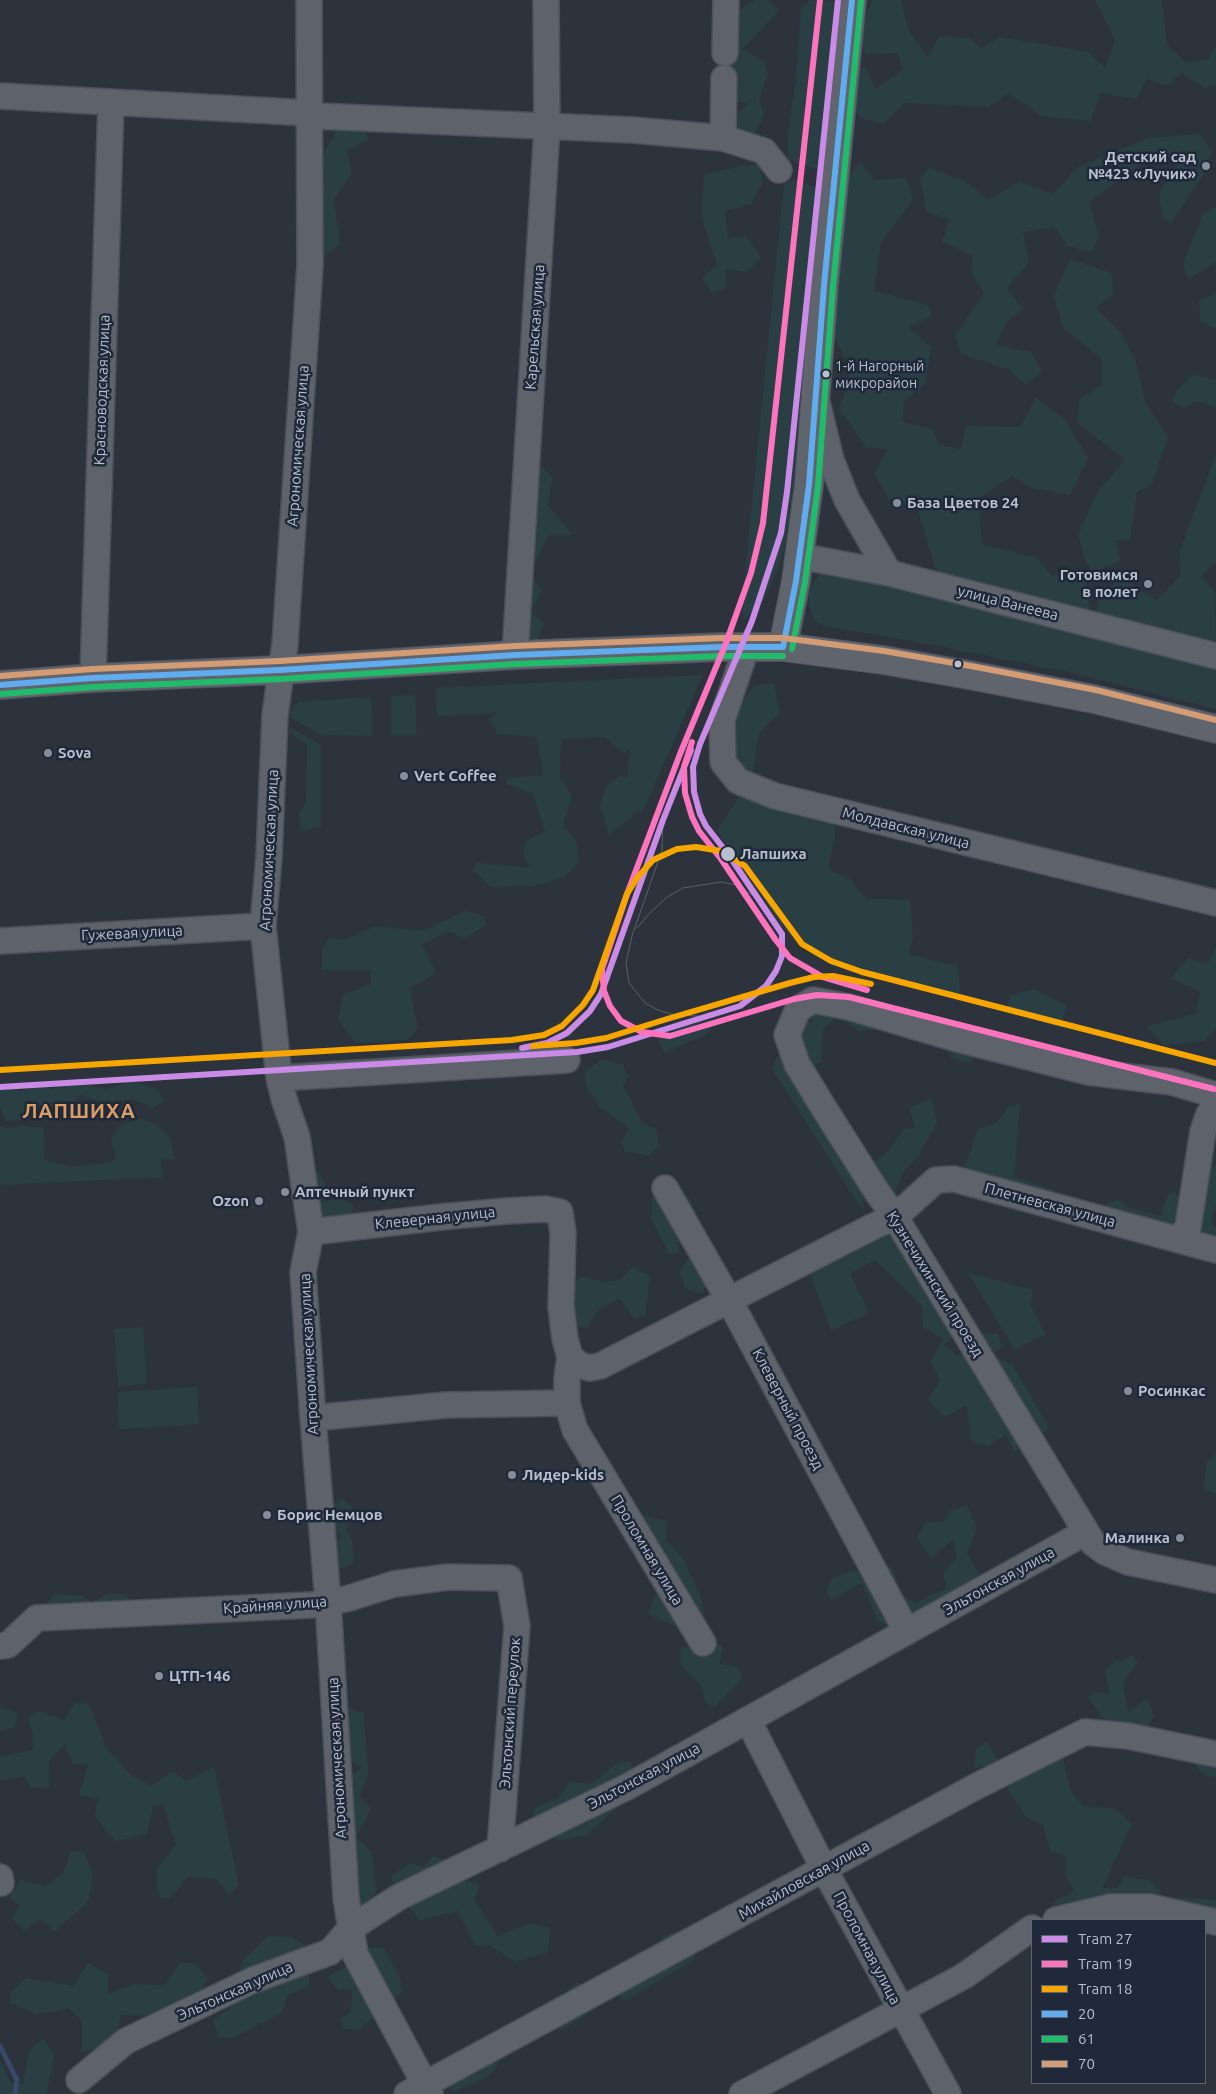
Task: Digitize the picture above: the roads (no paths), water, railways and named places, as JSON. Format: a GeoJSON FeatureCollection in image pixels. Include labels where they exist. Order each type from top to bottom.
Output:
{"type":"FeatureCollection","features":[{"type":"Feature","properties":{"kind":"main road"},"geometry":{"type":"LineString","coordinates":[[783,647],[809,485],[824,285],[852,0]]}},
{"type":"Feature","properties":{"kind":"main road"},"geometry":{"type":"LineString","coordinates":[[0,685],[93,678],[280,670],[515,655],[747,646],[783,647],[875,659],[968,675],[1094,700],[1216,729]]}},
{"type":"Feature","properties":{"kind":"street","name":"Агрономическая улица"},"geometry":{"type":"LineString","coordinates":[[309,0],[310,265],[286,644],[280,670],[274,715],[269,857],[263,926],[279,1078],[297,1137],[311,1232],[303,1272],[312,1418],[328,1602],[346,1898],[355,1954],[421,2091]]}},
{"type":"Feature","properties":{"kind":"street","name":"Карельская улица"},"geometry":{"type":"LineString","coordinates":[[515,655],[547,127],[546,0]]}},
{"type":"Feature","properties":{"kind":"street"},"geometry":{"type":"LineString","coordinates":[[725,53],[726,0]]}},
{"type":"Feature","properties":{"kind":"street"},"geometry":{"type":"LineString","coordinates":[[723,138],[724,78]]}},
{"type":"Feature","properties":{"kind":"street"},"geometry":{"type":"LineString","coordinates":[[0,96],[310,113],[317,116],[633,130],[723,138],[764,151],[779,170]]}},
{"type":"Feature","properties":{"kind":"street","name":"Красноводская улица"},"geometry":{"type":"LineString","coordinates":[[93,678],[111,102]]}},
{"type":"Feature","properties":{"kind":"street"},"geometry":{"type":"LineString","coordinates":[[816,396],[831,460],[847,500],[889,573]]}},
{"type":"Feature","properties":{"kind":"street","name":"улица Ванеева"},"geometry":{"type":"LineString","coordinates":[[799,556],[889,573],[1216,656]]}},
{"type":"Feature","properties":{"kind":"street","name":"Молдавская улица"},"geometry":{"type":"LineString","coordinates":[[747,646],[722,720],[722,762],[738,781],[775,796],[1216,903]]}},
{"type":"Feature","properties":{"kind":"street","name":"Гужевая улица"},"geometry":{"type":"LineString","coordinates":[[0,940],[263,926]]}},
{"type":"Feature","properties":{"kind":"street","name":"Кузнечихинский проезд"},"geometry":{"type":"LineString","coordinates":[[1086,1532],[895,1217],[877,1192],[802,1072],[786,1035],[798,1010],[813,1000],[849,1007],[961,1040],[1088,1072],[1172,1082],[1216,1095]]}},
{"type":"Feature","properties":{"kind":"street"},"geometry":{"type":"LineString","coordinates":[[279,1078],[567,1060]]}},
{"type":"Feature","properties":{"kind":"street"},"geometry":{"type":"LineString","coordinates":[[1179,1240],[1188,1227],[1203,1131],[1209,1114],[1216,1104]]}},
{"type":"Feature","properties":{"kind":"street","name":"Плетневская улица"},"geometry":{"type":"LineString","coordinates":[[570,1357],[580,1365],[590,1368],[600,1366],[895,1217],[936,1180],[954,1179],[1216,1250]]}},
{"type":"Feature","properties":{"kind":"street","name":"Клеверный проезд"},"geometry":{"type":"LineString","coordinates":[[665,1188],[729,1300],[907,1632]]}},
{"type":"Feature","properties":{"kind":"street","name":"Клеверная улица"},"geometry":{"type":"LineString","coordinates":[[311,1232],[506,1211],[545,1209],[560,1212]]}},
{"type":"Feature","properties":{"kind":"street","name":"Проломная улица"},"geometry":{"type":"LineString","coordinates":[[560,1212],[563,1233],[561,1307],[565,1339],[570,1357],[567,1378],[567,1403],[574,1430],[703,1643]]}},
{"type":"Feature","properties":{"kind":"street"},"geometry":{"type":"LineString","coordinates":[[312,1418],[446,1405],[567,1403]]}},
{"type":"Feature","properties":{"kind":"street"},"geometry":{"type":"LineString","coordinates":[[1086,1532],[1093,1543],[1105,1552],[1128,1562],[1216,1580]]}},
{"type":"Feature","properties":{"kind":"street","name":"Эльтонская улица"},"geometry":{"type":"LineString","coordinates":[[78,2080],[126,2041],[253,1980],[330,1952],[351,1928],[399,1897],[627,1787],[1086,1532]]}},
{"type":"Feature","properties":{"kind":"street","name":"Крайняя улица"},"geometry":{"type":"LineString","coordinates":[[0,1646],[8,1645],[37,1618],[310,1605],[346,1599],[394,1584],[448,1577],[509,1578]]}},
{"type":"Feature","properties":{"kind":"street","name":"Эльтонский переулок"},"geometry":{"type":"LineString","coordinates":[[500,1849],[517,1626],[509,1578]]}},
{"type":"Feature","properties":{"kind":"street","name":"Проломная улица"},"geometry":{"type":"LineString","coordinates":[[748,1720],[824,1869],[948,2094]]}},
{"type":"Feature","properties":{"kind":"street","name":"Михайловская улица"},"geometry":{"type":"LineString","coordinates":[[421,2091],[447,2074],[977,1786],[1085,1732],[1128,1736],[1216,1754]]}},
{"type":"Feature","properties":{"kind":"street"},"geometry":{"type":"LineString","coordinates":[[1060,1919],[1110,1907],[1150,1907],[1203,1919]]}},
{"type":"Feature","properties":{"kind":"street"},"geometry":{"type":"LineString","coordinates":[[742,2094],[964,1976],[1031,1929]]}},
{"type":"Feature","properties":{"kind":"waterway"},"geometry":{"type":"LineString","coordinates":[[0,2046],[17,2080],[15,2094]]}},
{"type":"Feature","properties":{"kind":"tram line","name":"19"},"geometry":{"type":"LineString","coordinates":[[820,0],[763,523],[751,573],[726,643],[680,754],[627,894],[602,969],[604,991],[610,1006],[621,1021],[642,1032],[670,1036],[794,999],[817,995],[849,997],[1214,1089]]}},
{"type":"Feature","properties":{"kind":"tram line","name":"27"},"geometry":{"type":"LineString","coordinates":[[0,1087],[577,1052],[608,1047],[740,1006],[766,986],[776,971],[782,956],[782,934],[728,854],[706,826],[700,814],[694,792],[693,767],[700,744],[752,621],[781,533],[787,492],[838,0]]}},
{"type":"Feature","properties":{"kind":"tram line","name":"19"},"geometry":{"type":"LineString","coordinates":[[692,742],[684,767],[685,793],[692,817],[699,831],[721,859],[775,939],[790,958],[823,977],[867,990]]}},
{"type":"Feature","properties":{"kind":"tram line","name":"27"},"geometry":{"type":"LineString","coordinates":[[522,1048],[547,1043],[567,1033],[590,1011],[601,994],[663,820],[691,750]]}},
{"type":"Feature","properties":{"kind":"tram line"},"geometry":{"type":"LineString","coordinates":[[663,820],[662,850],[632,936],[626,963],[629,983],[645,1003],[658,1010],[671,1014],[708,1017]]}},
{"type":"Feature","properties":{"kind":"tram line","name":"18"},"geometry":{"type":"LineString","coordinates":[[0,1070],[512,1040],[544,1035],[562,1026],[583,1005],[593,990],[627,894],[637,878],[653,860],[677,849],[696,847],[721,851],[745,866],[802,944],[831,961],[862,972],[1216,1063]]}},
{"type":"Feature","properties":{"kind":"tram line"},"geometry":{"type":"LineString","coordinates":[[637,928],[667,897],[683,888],[721,882],[736,885],[759,899]]}},
{"type":"Feature","properties":{"kind":"tram line","name":"18"},"geometry":{"type":"LineString","coordinates":[[533,1046],[576,1043],[606,1038],[814,977],[833,976],[871,984]]}},
{"type":"Feature","properties":{"kind":"place","name":"Детский сад №423 «Лучик»"},"geometry":{"type":"Point","coordinates":[1206,166]}},
{"type":"Feature","properties":{"kind":"place","name":"1-й Нагорный микрорайон"},"geometry":{"type":"Point","coordinates":[826,374]}},
{"type":"Feature","properties":{"kind":"place","name":"База Цветов 24"},"geometry":{"type":"Point","coordinates":[897,503]}},
{"type":"Feature","properties":{"kind":"place","name":"Готовимся в полет"},"geometry":{"type":"Point","coordinates":[1148,584]}},
{"type":"Feature","properties":{"kind":"place","name":"Sova"},"geometry":{"type":"Point","coordinates":[48,753]}},
{"type":"Feature","properties":{"kind":"place","name":"Vert Coffee"},"geometry":{"type":"Point","coordinates":[404,776]}},
{"type":"Feature","properties":{"kind":"place","name":"Лапшиха"},"geometry":{"type":"Point","coordinates":[728,854]}},
{"type":"Feature","properties":{"kind":"place","name":"Аптечный пункт"},"geometry":{"type":"Point","coordinates":[285,1192]}},
{"type":"Feature","properties":{"kind":"place","name":"Ozon"},"geometry":{"type":"Point","coordinates":[259,1201]}},
{"type":"Feature","properties":{"kind":"place","name":"Росинкас"},"geometry":{"type":"Point","coordinates":[1128,1391]}},
{"type":"Feature","properties":{"kind":"place","name":"Лидер-kids"},"geometry":{"type":"Point","coordinates":[512,1475]}},
{"type":"Feature","properties":{"kind":"place","name":"Борис Немцов"},"geometry":{"type":"Point","coordinates":[267,1515]}},
{"type":"Feature","properties":{"kind":"place","name":"Малинка"},"geometry":{"type":"Point","coordinates":[1180,1538]}},
{"type":"Feature","properties":{"kind":"place","name":"ЦТП-146"},"geometry":{"type":"Point","coordinates":[159,1676]}},
{"type":"Feature","properties":{"kind":"district","name":"ЛАПШИХА"},"geometry":{"type":"Point","coordinates":[79,1111]}}]}
